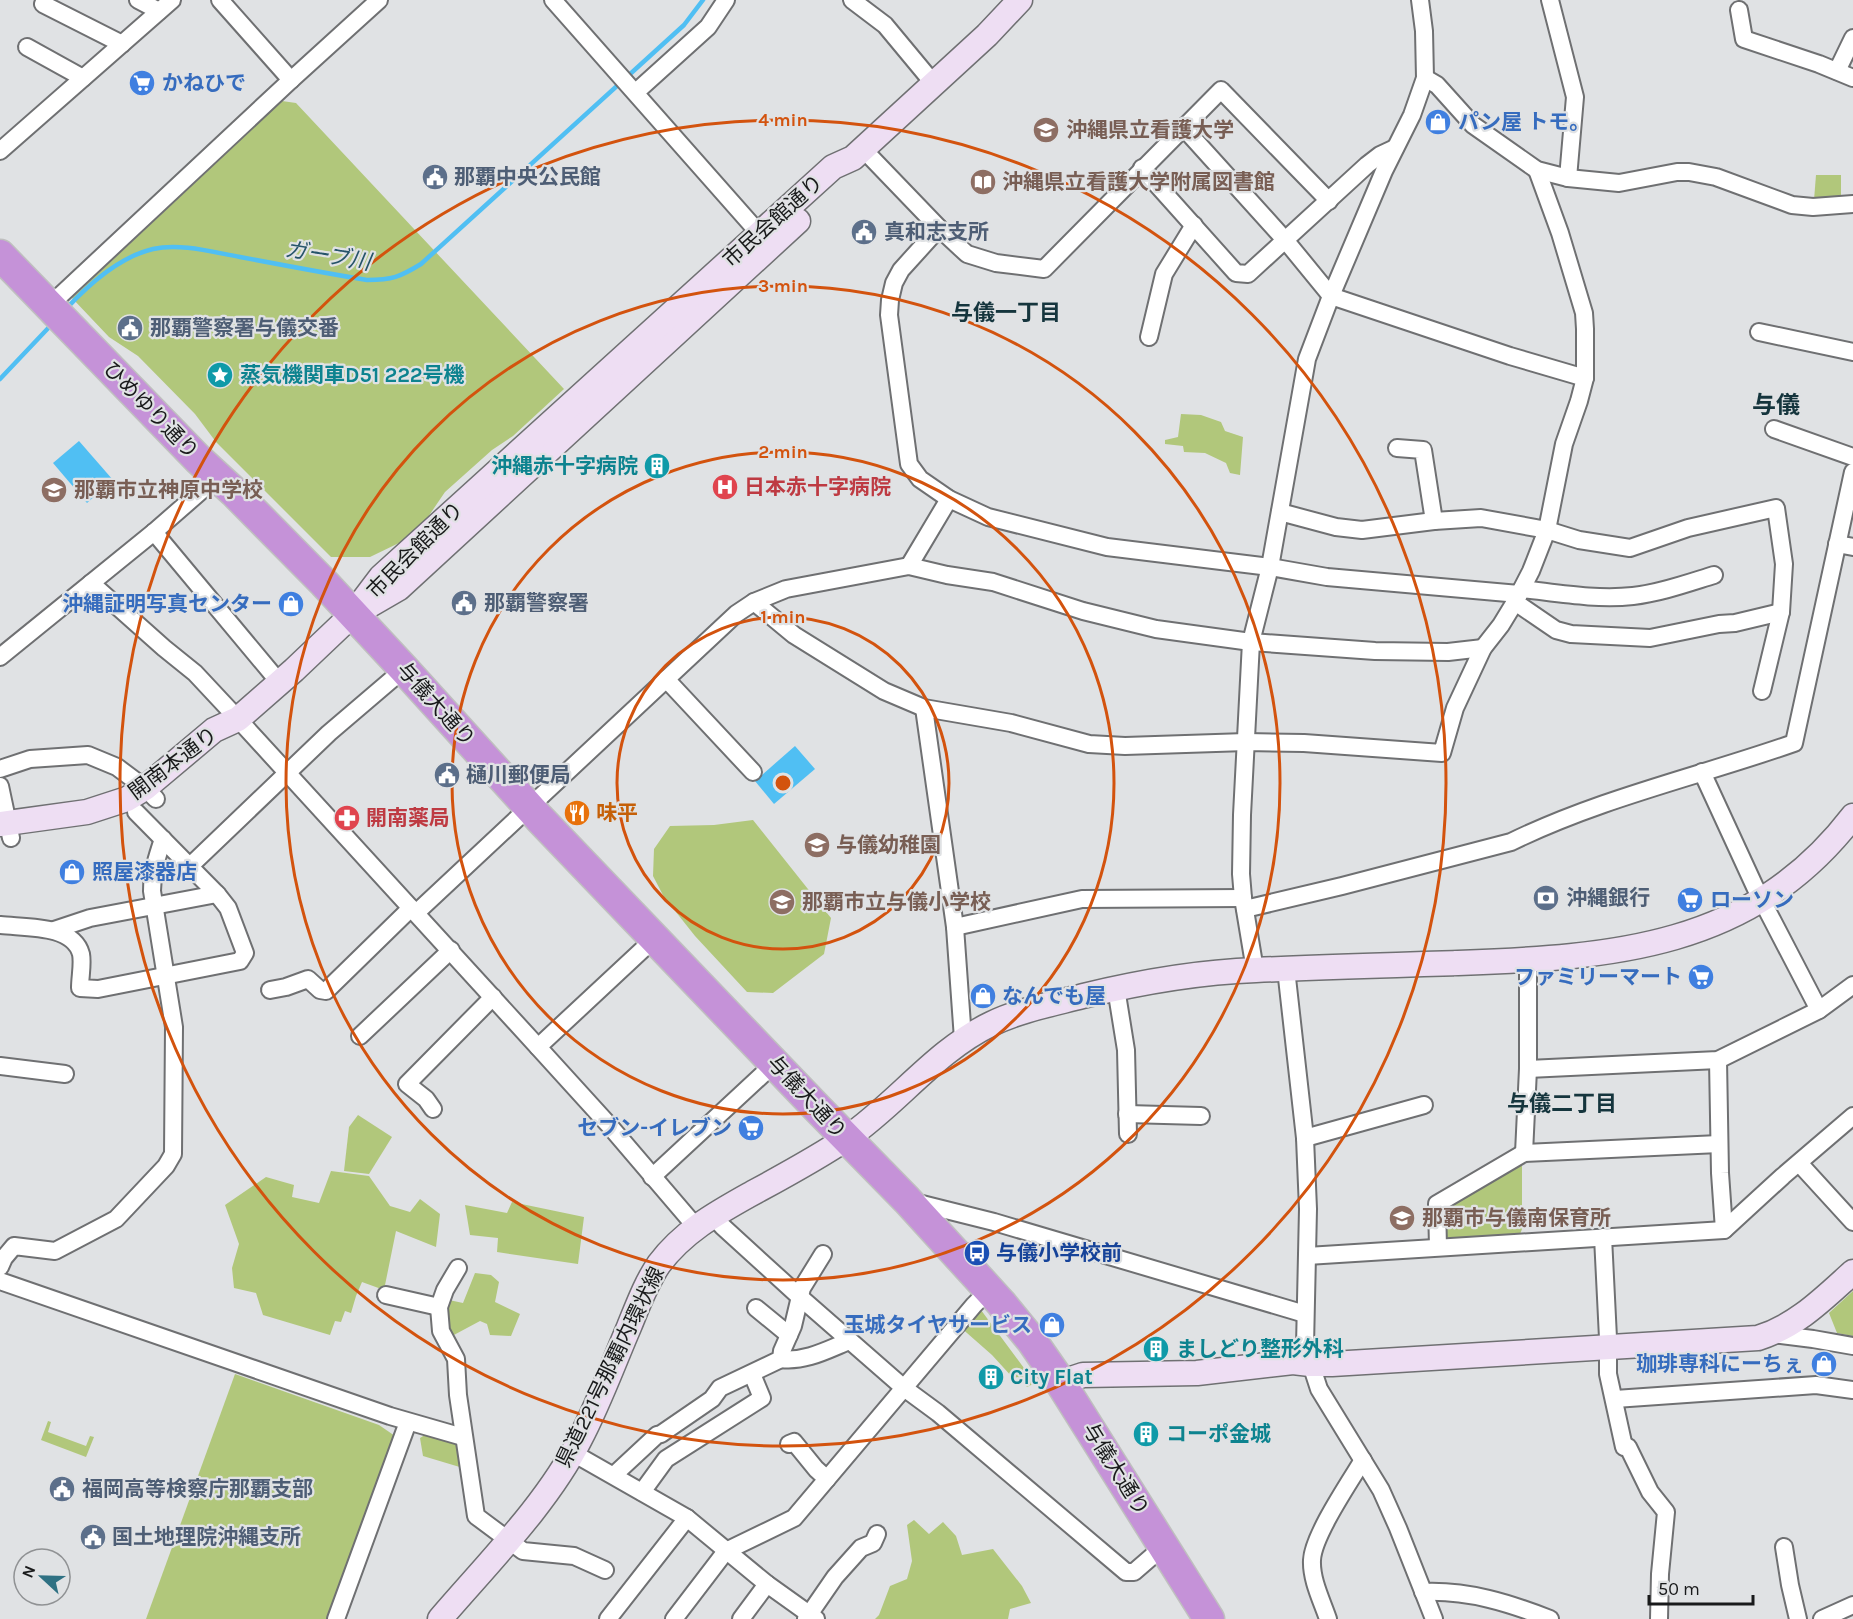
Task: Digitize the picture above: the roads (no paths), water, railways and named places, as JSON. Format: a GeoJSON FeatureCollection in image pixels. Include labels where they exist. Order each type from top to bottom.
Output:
{"type":"FeatureCollection","features":[{"type":"Feature","properties":{"kind":"highway","name":"ひめゆり通り"},"geometry":{"type":"LineString","coordinates":[[0,255],[353,614]]}},
{"type":"Feature","properties":{"kind":"highway","name":"与儀大通り"},"geometry":{"type":"LineString","coordinates":[[353,614],[530,808],[990,1289],[1032,1341],[1064,1387],[1209,1619]]}},
{"type":"Feature","properties":{"kind":"main road","name":"市民会館通り"},"geometry":{"type":"LineString","coordinates":[[353,614],[381,577],[765,240],[833,167],[858,154],[987,35],[1020,0]]}},
{"type":"Feature","properties":{"kind":"main road","name":"開南本通り"},"geometry":{"type":"LineString","coordinates":[[5,831],[90,826],[145,800],[229,736],[238,719],[353,614]]}},
{"type":"Feature","properties":{"kind":"main road","name":"県道221号那覇内環状線"},"geometry":{"type":"LineString","coordinates":[[440,1619],[542,1498],[573,1453],[596,1406],[650,1278],[670,1250],[704,1221],[847,1139],[963,1039],[1009,1016],[1150,981],[1255,970],[1528,960],[1626,948],[1677,938],[1707,927],[1762,900],[1812,862],[1853,816]]}},
{"type":"Feature","properties":{"kind":"main road"},"geometry":{"type":"LineString","coordinates":[[1064,1387],[1074,1378],[1083,1376],[1197,1373],[1293,1362],[1310,1364],[1743,1340],[1772,1334],[1807,1313],[1853,1272]]}},
{"type":"Feature","properties":{"kind":"street"},"geometry":{"type":"LineString","coordinates":[[138,0],[165,6]]}},
{"type":"Feature","properties":{"kind":"street"},"geometry":{"type":"LineString","coordinates":[[220,0],[291,80]]}},
{"type":"Feature","properties":{"kind":"street"},"geometry":{"type":"LineString","coordinates":[[56,314],[291,80],[380,0]]}},
{"type":"Feature","properties":{"kind":"street"},"geometry":{"type":"LineString","coordinates":[[553,0],[765,240]]}},
{"type":"Feature","properties":{"kind":"street"},"geometry":{"type":"LineString","coordinates":[[633,89],[708,27],[726,0]]}},
{"type":"Feature","properties":{"kind":"street"},"geometry":{"type":"LineString","coordinates":[[852,0],[885,25],[934,84]]}},
{"type":"Feature","properties":{"kind":"street"},"geometry":{"type":"LineString","coordinates":[[1255,970],[1241,874],[1251,642],[1270,567],[1307,359],[1331,296],[1395,148],[1412,115],[1425,78],[1424,32],[1420,0]]}},
{"type":"Feature","properties":{"kind":"street"},"geometry":{"type":"LineString","coordinates":[[1550,0],[1575,97],[1568,178]]}},
{"type":"Feature","properties":{"kind":"street"},"geometry":{"type":"LineString","coordinates":[[43,4],[122,44]]}},
{"type":"Feature","properties":{"kind":"street"},"geometry":{"type":"LineString","coordinates":[[0,151],[165,6]]}},
{"type":"Feature","properties":{"kind":"street"},"geometry":{"type":"LineString","coordinates":[[1739,10],[1744,39],[1853,78]]}},
{"type":"Feature","properties":{"kind":"street"},"geometry":{"type":"LineString","coordinates":[[1837,71],[1853,38]]}},
{"type":"Feature","properties":{"kind":"street"},"geometry":{"type":"LineString","coordinates":[[27,47],[84,78]]}},
{"type":"Feature","properties":{"kind":"street"},"geometry":{"type":"LineString","coordinates":[[1425,78],[1437,85],[1473,125],[1537,170],[1568,178],[1619,183],[1677,172],[1689,172],[1716,177],[1792,205],[1813,207],[1853,204]]}},
{"type":"Feature","properties":{"kind":"street"},"geometry":{"type":"LineString","coordinates":[[858,154],[967,254],[996,262],[1044,268],[1221,90],[1329,201]]}},
{"type":"Feature","properties":{"kind":"street"},"geometry":{"type":"LineString","coordinates":[[1183,127],[1286,241],[1331,296],[1510,356],[1585,378]]}},
{"type":"Feature","properties":{"kind":"street"},"geometry":{"type":"LineString","coordinates":[[1142,168],[1236,273],[1248,274],[1367,165],[1380,155],[1395,148]]}},
{"type":"Feature","properties":{"kind":"street"},"geometry":{"type":"LineString","coordinates":[[754,602],[794,635],[836,663],[884,691],[924,708],[1011,723],[1094,745],[1304,743],[1442,753],[1455,708],[1483,648],[1501,625],[1519,595],[1547,531],[1564,444],[1585,378],[1584,313],[1560,233],[1537,170]]}},
{"type":"Feature","properties":{"kind":"street"},"geometry":{"type":"LineString","coordinates":[[1149,337],[1164,274],[1194,225]]}},
{"type":"Feature","properties":{"kind":"street"},"geometry":{"type":"LineString","coordinates":[[939,228],[911,257],[894,283],[890,315],[909,464],[920,479],[949,499],[988,517],[1107,547],[1270,567],[1327,577],[1519,595],[1633,596],[1714,575]]}},
{"type":"Feature","properties":{"kind":"street"},"geometry":{"type":"LineString","coordinates":[[1760,333],[1853,352]]}},
{"type":"Feature","properties":{"kind":"street"},"geometry":{"type":"LineString","coordinates":[[1774,429],[1853,457]]}},
{"type":"Feature","properties":{"kind":"street"},"geometry":{"type":"LineString","coordinates":[[1397,448],[1423,450],[1434,521]]}},
{"type":"Feature","properties":{"kind":"street"},"geometry":{"type":"LineString","coordinates":[[955,927],[1082,899],[1244,904],[1342,886],[1510,842],[1562,819],[1794,742],[1845,545],[1853,472]]}},
{"type":"Feature","properties":{"kind":"street"},"geometry":{"type":"LineString","coordinates":[[0,657],[218,477]]}},
{"type":"Feature","properties":{"kind":"street"},"geometry":{"type":"LineString","coordinates":[[909,566],[949,499]]}},
{"type":"Feature","properties":{"kind":"street"},"geometry":{"type":"LineString","coordinates":[[1280,512],[1336,527],[1362,530],[1481,518],[1579,540],[1630,548],[1688,528],[1776,508],[1784,564],[1781,612],[1762,691]]}},
{"type":"Feature","properties":{"kind":"street"},"geometry":{"type":"LineString","coordinates":[[154,532],[279,682]]}},
{"type":"Feature","properties":{"kind":"street"},"geometry":{"type":"LineString","coordinates":[[270,990],[308,979],[320,990],[326,990],[530,808],[736,614],[754,602],[786,590],[909,566],[936,573],[993,582],[1083,611],[1156,629],[1251,642],[1375,651],[1448,652],[1483,648]]}},
{"type":"Feature","properties":{"kind":"street"},"geometry":{"type":"LineString","coordinates":[[91,583],[195,673],[289,772],[330,820],[608,1124],[652,1177],[704,1221],[722,1226],[849,1341],[1126,1572],[1134,1572],[1164,1546]]}},
{"type":"Feature","properties":{"kind":"street"},"geometry":{"type":"LineString","coordinates":[[1519,595],[1556,630],[1571,634],[1650,638],[1735,623],[1781,612]]}},
{"type":"Feature","properties":{"kind":"street"},"geometry":{"type":"LineString","coordinates":[[189,867],[329,733],[405,669]]}},
{"type":"Feature","properties":{"kind":"street"},"geometry":{"type":"LineString","coordinates":[[666,679],[753,772]]}},
{"type":"Feature","properties":{"kind":"street"},"geometry":{"type":"LineString","coordinates":[[924,708],[955,927],[963,1039]]}},
{"type":"Feature","properties":{"kind":"street"},"geometry":{"type":"LineString","coordinates":[[0,770],[30,759],[88,755],[117,767],[145,800],[163,839],[228,908],[245,953],[240,961],[98,989],[80,988],[81,956],[77,946],[69,938],[54,930],[0,925]]}},
{"type":"Feature","properties":{"kind":"street"},"geometry":{"type":"LineString","coordinates":[[1702,772],[1762,900],[1819,1010]]}},
{"type":"Feature","properties":{"kind":"street"},"geometry":{"type":"LineString","coordinates":[[0,786],[5,831]]}},
{"type":"Feature","properties":{"kind":"street"},"geometry":{"type":"LineString","coordinates":[[0,1267],[14,1246],[55,1251],[116,1219],[166,1166],[173,1154],[174,1027],[153,906],[152,876],[163,839]]}},
{"type":"Feature","properties":{"kind":"street"},"geometry":{"type":"LineString","coordinates":[[54,930],[90,918],[217,894]]}},
{"type":"Feature","properties":{"kind":"street"},"geometry":{"type":"LineString","coordinates":[[538,1047],[655,938]]}},
{"type":"Feature","properties":{"kind":"street"},"geometry":{"type":"LineString","coordinates":[[360,1036],[451,950]]}},
{"type":"Feature","properties":{"kind":"street"},"geometry":{"type":"LineString","coordinates":[[1524,1153],[1528,960]]}},
{"type":"Feature","properties":{"kind":"street"},"geometry":{"type":"LineString","coordinates":[[1286,969],[1305,1138],[1308,1209],[1305,1346],[1319,1389],[1386,1499],[1434,1619]]}},
{"type":"Feature","properties":{"kind":"street"},"geometry":{"type":"LineString","coordinates":[[1527,1069],[1718,1060],[1819,1010],[1853,985]]}},
{"type":"Feature","properties":{"kind":"street"},"geometry":{"type":"LineString","coordinates":[[1116,988],[1126,1050],[1128,1134]]}},
{"type":"Feature","properties":{"kind":"street"},"geometry":{"type":"LineString","coordinates":[[433,1109],[426,1099],[406,1084],[493,997]]}},
{"type":"Feature","properties":{"kind":"street"},"geometry":{"type":"LineString","coordinates":[[1718,1060],[1720,1173],[1725,1230]]}},
{"type":"Feature","properties":{"kind":"street"},"geometry":{"type":"LineString","coordinates":[[652,1177],[775,1063]]}},
{"type":"Feature","properties":{"kind":"street"},"geometry":{"type":"LineString","coordinates":[[0,1066],[65,1074]]}},
{"type":"Feature","properties":{"kind":"street"},"geometry":{"type":"LineString","coordinates":[[1305,1138],[1424,1105]]}},
{"type":"Feature","properties":{"kind":"street"},"geometry":{"type":"LineString","coordinates":[[1127,1114],[1201,1116]]}},
{"type":"Feature","properties":{"kind":"street"},"geometry":{"type":"LineString","coordinates":[[1307,1256],[1725,1230],[1853,1116]]}},
{"type":"Feature","properties":{"kind":"street"},"geometry":{"type":"LineString","coordinates":[[1438,1247],[1437,1204],[1524,1153],[1719,1144]]}},
{"type":"Feature","properties":{"kind":"street"},"geometry":{"type":"LineString","coordinates":[[1799,1163],[1853,1222]]}},
{"type":"Feature","properties":{"kind":"street"},"geometry":{"type":"LineString","coordinates":[[907,1200],[994,1222],[1305,1314]]}},
{"type":"Feature","properties":{"kind":"street"},"geometry":{"type":"LineString","coordinates":[[1603,1237],[1608,1374],[1626,1447],[1650,1492],[1666,1512],[1660,1574],[1659,1619]]}},
{"type":"Feature","properties":{"kind":"street"},"geometry":{"type":"LineString","coordinates":[[781,1359],[801,1298],[802,1288],[823,1254]]}},
{"type":"Feature","properties":{"kind":"street"},"geometry":{"type":"LineString","coordinates":[[458,1268],[445,1290],[439,1307],[441,1331],[456,1359],[458,1395],[476,1516],[523,1551],[574,1556],[605,1570]]}},
{"type":"Feature","properties":{"kind":"street"},"geometry":{"type":"LineString","coordinates":[[0,1281],[408,1422],[464,1437]]}},
{"type":"Feature","properties":{"kind":"street"},"geometry":{"type":"LineString","coordinates":[[674,1619],[726,1551],[794,1518],[990,1289]]}},
{"type":"Feature","properties":{"kind":"street"},"geometry":{"type":"LineString","coordinates":[[386,1295],[439,1307]]}},
{"type":"Feature","properties":{"kind":"street"},"geometry":{"type":"LineString","coordinates":[[756,1308],[789,1335]]}},
{"type":"Feature","properties":{"kind":"street"},"geometry":{"type":"LineString","coordinates":[[1807,1313],[1804,1324],[1812,1339]]}},
{"type":"Feature","properties":{"kind":"street"},"geometry":{"type":"LineString","coordinates":[[1772,1334],[1853,1346]]}},
{"type":"Feature","properties":{"kind":"street"},"geometry":{"type":"LineString","coordinates":[[614,1475],[657,1435],[697,1411],[712,1399],[720,1388],[781,1359],[793,1360],[816,1355],[849,1341]]}},
{"type":"Feature","properties":{"kind":"street"},"geometry":{"type":"LineString","coordinates":[[642,1492],[666,1459],[762,1398],[752,1374]]}},
{"type":"Feature","properties":{"kind":"street"},"geometry":{"type":"LineString","coordinates":[[1615,1399],[1816,1385],[1853,1390]]}},
{"type":"Feature","properties":{"kind":"street"},"geometry":{"type":"LineString","coordinates":[[336,1619],[408,1422]]}},
{"type":"Feature","properties":{"kind":"street"},"geometry":{"type":"LineString","coordinates":[[789,1444],[794,1442],[827,1479]]}},
{"type":"Feature","properties":{"kind":"street"},"geometry":{"type":"LineString","coordinates":[[573,1453],[687,1518],[811,1617],[835,1577],[861,1548],[873,1543],[878,1534]]}},
{"type":"Feature","properties":{"kind":"street"},"geometry":{"type":"LineString","coordinates":[[1328,1619],[1313,1574],[1312,1558],[1320,1533],[1363,1460]]}},
{"type":"Feature","properties":{"kind":"street"},"geometry":{"type":"LineString","coordinates":[[608,1619],[687,1518]]}},
{"type":"Feature","properties":{"kind":"street"},"geometry":{"type":"LineString","coordinates":[[1784,1547],[1798,1619]]}},
{"type":"Feature","properties":{"kind":"street"},"geometry":{"type":"LineString","coordinates":[[741,1619],[767,1584]]}},
{"type":"Feature","properties":{"kind":"street"},"geometry":{"type":"LineString","coordinates":[[1423,1592],[1454,1592],[1482,1597],[1550,1619]]}},
{"type":"Feature","properties":{"kind":"street"},"geometry":{"type":"LineString","coordinates":[[1822,1619],[1853,1605]]}},
{"type":"Feature","properties":{"kind":"water"},"geometry":{"type":"Polygon","coordinates":[[[79,441],[113,480],[87,503],[53,463],[79,441]]]}},
{"type":"Feature","properties":{"kind":"water"},"geometry":{"type":"Polygon","coordinates":[[[795,746],[815,769],[774,804],[755,781],[795,746]]]}},
{"type":"Feature","properties":{"kind":"waterway","name":"ガーブ川"},"geometry":{"type":"LineString","coordinates":[[66,309],[95,281],[117,265],[140,253],[163,247],[196,249],[367,280],[396,277],[407,272],[421,264],[684,25],[703,0]]}},
{"type":"Feature","properties":{"kind":"waterway","name":"ガーブ川"},"geometry":{"type":"LineString","coordinates":[[0,379],[53,323]]}},
{"type":"Feature","properties":{"kind":"place","name":"かねひで"},"geometry":{"type":"Point","coordinates":[142,83]}},
{"type":"Feature","properties":{"kind":"place","name":"パン屋 トモ。"},"geometry":{"type":"Point","coordinates":[1438,122]}},
{"type":"Feature","properties":{"kind":"place","name":"沖縄県立看護大学"},"geometry":{"type":"Point","coordinates":[1046,130]}},
{"type":"Feature","properties":{"kind":"place","name":"那覇中央公民館"},"geometry":{"type":"Point","coordinates":[435,177]}},
{"type":"Feature","properties":{"kind":"place","name":"沖縄県立看護大学附属図書館"},"geometry":{"type":"Point","coordinates":[983,182]}},
{"type":"Feature","properties":{"kind":"place","name":"真和志支所"},"geometry":{"type":"Point","coordinates":[864,232]}},
{"type":"Feature","properties":{"kind":"place","name":"那覇警察署与儀交番"},"geometry":{"type":"Point","coordinates":[130,328]}},
{"type":"Feature","properties":{"kind":"place","name":"蒸気機関車D51 222号機"},"geometry":{"type":"Point","coordinates":[220,375]}},
{"type":"Feature","properties":{"kind":"place","name":"沖縄赤十字病院"},"geometry":{"type":"Point","coordinates":[657,466]}},
{"type":"Feature","properties":{"kind":"place","name":"日本赤十字病院"},"geometry":{"type":"Point","coordinates":[725,487]}},
{"type":"Feature","properties":{"kind":"place","name":"那覇市立神原中学校"},"geometry":{"type":"Point","coordinates":[54,490]}},
{"type":"Feature","properties":{"kind":"place","name":"那覇警察署"},"geometry":{"type":"Point","coordinates":[464,603]}},
{"type":"Feature","properties":{"kind":"place","name":"沖縄証明写真センター"},"geometry":{"type":"Point","coordinates":[291,604]}},
{"type":"Feature","properties":{"kind":"place","name":"樋川郵便局"},"geometry":{"type":"Point","coordinates":[447,775]}},
{"type":"Feature","properties":{"kind":"place","name":"味平"},"geometry":{"type":"Point","coordinates":[577,813]}},
{"type":"Feature","properties":{"kind":"place","name":"開南薬局"},"geometry":{"type":"Point","coordinates":[347,818]}},
{"type":"Feature","properties":{"kind":"place","name":"与儀幼稚園"},"geometry":{"type":"Point","coordinates":[817,845]}},
{"type":"Feature","properties":{"kind":"place","name":"照屋漆器店"},"geometry":{"type":"Point","coordinates":[72,872]}},
{"type":"Feature","properties":{"kind":"place","name":"沖縄銀行"},"geometry":{"type":"Point","coordinates":[1546,898]}},
{"type":"Feature","properties":{"kind":"place","name":"ローソン"},"geometry":{"type":"Point","coordinates":[1690,900]}},
{"type":"Feature","properties":{"kind":"place","name":"那覇市立与儀小学校"},"geometry":{"type":"Point","coordinates":[782,902]}},
{"type":"Feature","properties":{"kind":"place","name":"ファミリーマート"},"geometry":{"type":"Point","coordinates":[1701,977]}},
{"type":"Feature","properties":{"kind":"place","name":"なんでも屋"},"geometry":{"type":"Point","coordinates":[983,996]}},
{"type":"Feature","properties":{"kind":"place","name":"セブン-イレブン"},"geometry":{"type":"Point","coordinates":[751,1128]}},
{"type":"Feature","properties":{"kind":"place","name":"那覇市与儀南保育所"},"geometry":{"type":"Point","coordinates":[1402,1218]}},
{"type":"Feature","properties":{"kind":"place","name":"与儀小学校前"},"geometry":{"type":"Point","coordinates":[977,1253]}},
{"type":"Feature","properties":{"kind":"place","name":"玉城タイヤサービス"},"geometry":{"type":"Point","coordinates":[1052,1325]}},
{"type":"Feature","properties":{"kind":"place","name":"ましどり整形外科"},"geometry":{"type":"Point","coordinates":[1156,1349]}},
{"type":"Feature","properties":{"kind":"place","name":"珈琲専科にーちぇ"},"geometry":{"type":"Point","coordinates":[1824,1364]}},
{"type":"Feature","properties":{"kind":"place","name":"City Flat"},"geometry":{"type":"Point","coordinates":[991,1377]}},
{"type":"Feature","properties":{"kind":"place","name":"コーポ金城"},"geometry":{"type":"Point","coordinates":[1146,1434]}},
{"type":"Feature","properties":{"kind":"place","name":"福岡高等検察庁那覇支部"},"geometry":{"type":"Point","coordinates":[62,1489]}},
{"type":"Feature","properties":{"kind":"place","name":"国土地理院沖縄支所"},"geometry":{"type":"Point","coordinates":[93,1537]}},
{"type":"Feature","properties":{"kind":"district","name":"与儀一丁目"},"geometry":{"type":"Point","coordinates":[1006,312]}},
{"type":"Feature","properties":{"kind":"district","name":"与儀"},"geometry":{"type":"Point","coordinates":[1776,405]}},
{"type":"Feature","properties":{"kind":"district","name":"与儀二丁目"},"geometry":{"type":"Point","coordinates":[1562,1103]}}]}
